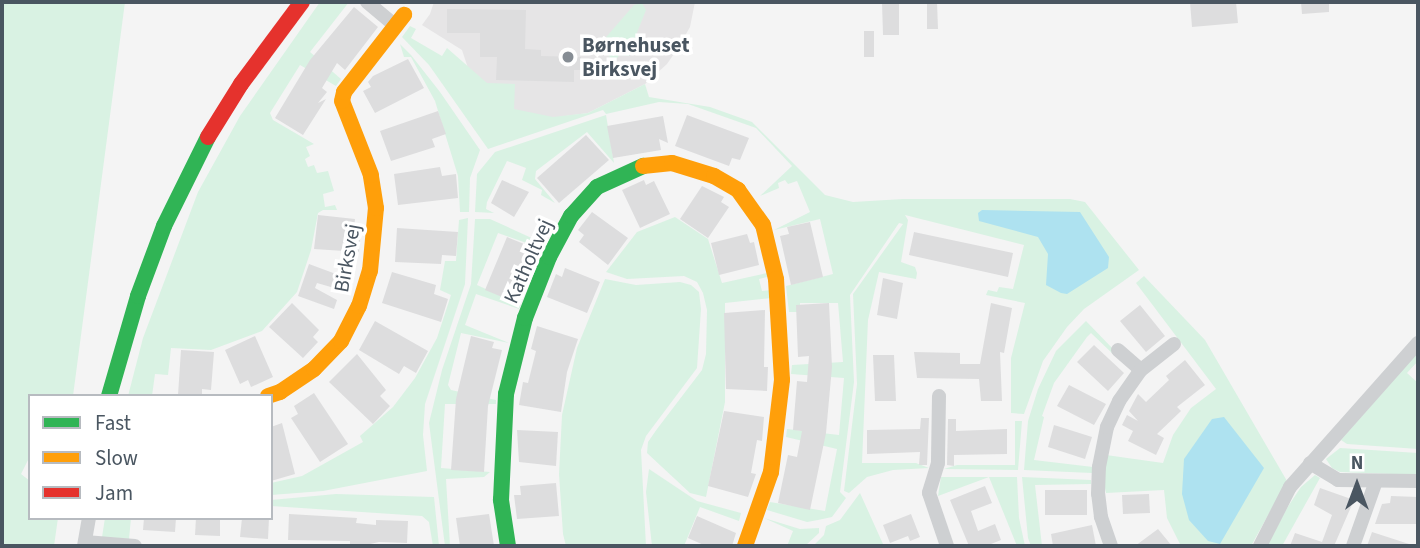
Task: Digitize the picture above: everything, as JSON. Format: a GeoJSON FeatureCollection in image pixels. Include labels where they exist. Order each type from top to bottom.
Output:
{"type":"FeatureCollection","features":[{"type":"Feature","properties":{"kind":"street"},"geometry":{"type":"LineString","coordinates":[[110,394],[138,296],[164,226],[210,133],[241,83],[302,2]]}},
{"type":"Feature","properties":{"kind":"street","name":"Birksvej"},"geometry":{"type":"LineString","coordinates":[[273,394],[314,369],[341,341],[359,306],[370,271],[376,208],[371,175],[343,110],[342,101],[344,92],[400,21],[367,2]]}},
{"type":"Feature","properties":{"kind":"street","name":"Katholtvej"},"geometry":{"type":"LineString","coordinates":[[508,546],[501,500],[506,394],[525,318],[549,257],[571,216],[597,187],[646,165],[672,163],[714,176],[738,190],[751,204],[762,225],[776,279],[782,380],[779,406],[771,472],[744,546]]}},
{"type":"Feature","properties":{"kind":"street"},"geometry":{"type":"LineString","coordinates":[[1260,546],[1290,487],[1418,343]]}},
{"type":"Feature","properties":{"kind":"street"},"geometry":{"type":"LineString","coordinates":[[1111,546],[1099,505],[1100,457],[1113,414],[1141,370],[1174,344]]}},
{"type":"Feature","properties":{"kind":"street"},"geometry":{"type":"LineString","coordinates":[[1118,350],[1141,370]]}},
{"type":"Feature","properties":{"kind":"street"},"geometry":{"type":"LineString","coordinates":[[939,396],[938,463],[929,493],[947,546]]}},
{"type":"Feature","properties":{"kind":"street"},"geometry":{"type":"LineString","coordinates":[[1310,463],[1338,480],[1418,481]]}},
{"type":"Feature","properties":{"kind":"street"},"geometry":{"type":"LineString","coordinates":[[1353,546],[1376,481]]}},
{"type":"Feature","properties":{"kind":"street"},"geometry":{"type":"LineString","coordinates":[[89,520],[85,544],[135,546]]}},
{"type":"Feature","properties":{"kind":"shaded area","name":"Børnehuset Birksvej"},"geometry":{"type":"Polygon","coordinates":[[[434,2],[695,2],[690,27],[678,48],[667,64],[645,84],[588,113],[551,118],[524,114],[477,95],[462,50],[422,25],[434,2]]]}},
{"type":"Feature","properties":{"kind":"green space"},"geometry":{"type":"Polygon","coordinates":[[[2,2],[125,2],[73,394],[28,394],[28,460],[21,474],[28,479],[28,520],[58,520],[54,546],[2,545],[2,2]]]}},
{"type":"Feature","properties":{"kind":"green space"},"geometry":{"type":"Polygon","coordinates":[[[320,2],[349,2],[310,52],[341,79],[336,86],[300,65],[270,113],[273,120],[314,144],[306,147],[310,156],[305,159],[308,167],[314,165],[317,173],[328,171],[334,191],[323,194],[325,207],[335,205],[337,210],[323,210],[318,213],[311,250],[297,292],[262,331],[211,350],[171,348],[168,375],[155,374],[152,394],[129,394],[143,338],[198,192],[240,116],[320,2]]]}},
{"type":"Feature","properties":{"kind":"green space"},"geometry":{"type":"Polygon","coordinates":[[[642,3],[646,10],[634,40],[628,45],[632,52],[629,56],[619,55],[616,60],[611,59],[601,43],[634,5],[642,3]]]}},
{"type":"Feature","properties":{"kind":"green space"},"geometry":{"type":"Polygon","coordinates":[[[410,26],[416,29],[411,38],[442,56],[447,48],[487,83],[515,84],[514,109],[553,117],[588,113],[645,84],[649,97],[710,107],[752,122],[825,195],[853,202],[903,199],[1070,199],[1085,202],[1139,270],[1084,309],[1067,327],[1043,361],[1024,414],[1011,413],[1011,358],[1025,303],[986,295],[988,290],[997,292],[999,287],[1013,289],[1024,245],[905,215],[908,220],[901,262],[915,267],[916,279],[879,272],[868,320],[862,463],[916,463],[929,468],[893,470],[867,477],[849,493],[844,491],[857,384],[853,294],[903,224],[899,223],[850,295],[854,382],[840,492],[846,498],[832,517],[807,522],[767,510],[770,502],[825,511],[837,449],[786,437],[787,429],[839,435],[844,378],[791,374],[792,365],[843,362],[838,303],[800,303],[800,312],[789,312],[786,286],[833,274],[820,219],[774,230],[810,212],[797,181],[788,184],[785,180],[778,183],[779,188],[760,196],[792,166],[756,128],[688,104],[659,102],[606,114],[603,110],[488,149],[429,65],[402,37],[410,26]]]}},
{"type":"Feature","properties":{"kind":"green space"},"geometry":{"type":"Polygon","coordinates":[[[400,44],[411,55],[440,92],[480,150],[470,178],[469,212],[460,212],[458,176],[435,101],[411,57],[404,57],[400,44]]]}},
{"type":"Feature","properties":{"kind":"green space"},"geometry":{"type":"Polygon","coordinates":[[[606,115],[614,163],[587,132],[536,171],[535,179],[555,203],[541,195],[542,190],[522,180],[526,168],[507,161],[487,202],[486,209],[494,213],[475,212],[477,174],[495,152],[606,115]]]}},
{"type":"Feature","properties":{"kind":"green space"},"geometry":{"type":"Polygon","coordinates":[[[675,217],[708,239],[722,283],[767,273],[767,277],[759,279],[762,291],[771,290],[772,298],[725,303],[725,402],[706,497],[690,493],[647,453],[648,442],[702,370],[706,354],[707,310],[703,293],[697,282],[684,276],[627,279],[606,272],[637,232],[675,217]]]}},
{"type":"Feature","properties":{"kind":"green space"},"geometry":{"type":"Polygon","coordinates":[[[468,218],[465,284],[425,404],[423,435],[427,471],[323,491],[273,495],[273,483],[302,476],[363,442],[360,436],[393,407],[415,378],[437,338],[451,295],[440,290],[445,261],[456,261],[459,220],[468,218]]]}},
{"type":"Feature","properties":{"kind":"green space"},"geometry":{"type":"Polygon","coordinates":[[[475,219],[490,219],[547,245],[546,248],[536,243],[535,246],[498,233],[477,285],[521,305],[519,309],[476,294],[465,325],[509,343],[461,333],[448,385],[451,390],[496,400],[496,404],[445,404],[441,468],[490,472],[484,477],[446,479],[450,546],[445,546],[429,423],[442,370],[471,284],[475,219]]]}},
{"type":"Feature","properties":{"kind":"green space"},"geometry":{"type":"Polygon","coordinates":[[[1144,276],[1205,340],[1287,481],[1251,546],[1181,546],[1167,518],[1164,490],[1106,493],[1103,478],[1106,455],[1163,463],[1173,435],[1191,408],[1216,389],[1136,283],[1144,276]]]}},
{"type":"Feature","properties":{"kind":"green space"},"geometry":{"type":"Polygon","coordinates":[[[605,279],[636,285],[680,282],[691,285],[699,292],[701,309],[697,368],[646,436],[641,450],[646,546],[566,546],[563,534],[559,474],[562,415],[577,348],[605,279]]]}},
{"type":"Feature","properties":{"kind":"green space"},"geometry":{"type":"Polygon","coordinates":[[[1086,321],[1115,351],[1113,354],[1091,333],[1087,337],[1054,383],[1042,416],[1044,417],[1034,460],[1093,467],[1092,473],[1024,470],[1028,421],[1038,389],[1056,351],[1086,321]]]}},
{"type":"Feature","properties":{"kind":"green space"},"geometry":{"type":"Polygon","coordinates":[[[1418,352],[1418,361],[1407,373],[1418,383],[1418,449],[1347,444],[1341,440],[1418,352]]]}},
{"type":"Feature","properties":{"kind":"green space"},"geometry":{"type":"Polygon","coordinates":[[[1015,421],[1022,421],[1018,470],[944,469],[957,465],[1015,465],[1015,421]]]}},
{"type":"Feature","properties":{"kind":"green space"},"geometry":{"type":"Polygon","coordinates":[[[1340,448],[1418,453],[1418,475],[1340,472],[1332,468],[1326,459],[1340,448]]]}},
{"type":"Feature","properties":{"kind":"green space"},"geometry":{"type":"Polygon","coordinates":[[[649,469],[697,501],[741,513],[739,521],[700,507],[684,546],[652,546],[646,492],[649,469]]]}},
{"type":"Feature","properties":{"kind":"green space"},"geometry":{"type":"Polygon","coordinates":[[[1315,475],[1320,478],[1282,546],[1267,546],[1301,487],[1315,475]]]}},
{"type":"Feature","properties":{"kind":"green space"},"geometry":{"type":"Polygon","coordinates":[[[941,477],[989,477],[938,496],[941,477]]]}},
{"type":"Feature","properties":{"kind":"green space"},"geometry":{"type":"Polygon","coordinates":[[[989,477],[1017,477],[1019,518],[1025,546],[1017,546],[989,477]]]}},
{"type":"Feature","properties":{"kind":"green space"},"geometry":{"type":"Polygon","coordinates":[[[1022,477],[1091,480],[1091,484],[1035,485],[1042,546],[1031,546],[1028,538],[1022,477]]]}},
{"type":"Feature","properties":{"kind":"green space"},"geometry":{"type":"Polygon","coordinates":[[[860,493],[883,544],[813,546],[824,535],[826,526],[840,520],[860,493]]]}},
{"type":"Feature","properties":{"kind":"green space"},"geometry":{"type":"Polygon","coordinates":[[[336,494],[434,497],[439,546],[433,546],[429,522],[422,516],[273,506],[273,500],[336,494]]]}},
{"type":"Feature","properties":{"kind":"green space"},"geometry":{"type":"Polygon","coordinates":[[[764,518],[800,529],[819,528],[819,533],[805,546],[787,546],[793,531],[764,518]]]}},
{"type":"Feature","properties":{"kind":"green space"},"geometry":{"type":"Polygon","coordinates":[[[105,520],[131,520],[129,539],[102,537],[105,520]]]}},
{"type":"Feature","properties":{"kind":"water"},"geometry":{"type":"Polygon","coordinates":[[[982,210],[1080,212],[1109,257],[1108,268],[1067,294],[1061,293],[1046,285],[1048,254],[1038,237],[979,221],[978,213],[982,210]]]}},
{"type":"Feature","properties":{"kind":"water"},"geometry":{"type":"Polygon","coordinates":[[[1224,417],[1264,468],[1220,544],[1208,541],[1189,520],[1182,494],[1184,459],[1212,419],[1224,417]]]}},
{"type":"Feature","properties":{"kind":"building"},"geometry":{"type":"Polygon","coordinates":[[[882,2],[899,2],[899,35],[883,35],[882,2]]]}},
{"type":"Feature","properties":{"kind":"building"},"geometry":{"type":"Polygon","coordinates":[[[927,2],[937,2],[938,29],[927,29],[927,2]]]}},
{"type":"Feature","properties":{"kind":"building"},"geometry":{"type":"Polygon","coordinates":[[[1190,2],[1236,2],[1238,23],[1192,27],[1190,2]]]}},
{"type":"Feature","properties":{"kind":"building"},"geometry":{"type":"Polygon","coordinates":[[[1301,2],[1329,2],[1329,12],[1302,14],[1301,2]]]}},
{"type":"Feature","properties":{"kind":"building"},"geometry":{"type":"Polygon","coordinates":[[[354,7],[378,27],[345,70],[337,63],[322,88],[327,92],[318,103],[326,99],[303,135],[275,118],[310,60],[354,7]]]}},
{"type":"Feature","properties":{"kind":"building"},"geometry":{"type":"Polygon","coordinates":[[[447,9],[526,10],[525,49],[541,50],[541,56],[581,57],[581,70],[574,70],[574,82],[496,80],[497,57],[480,57],[480,33],[447,33],[447,9]]]}},
{"type":"Feature","properties":{"kind":"building"},"geometry":{"type":"Polygon","coordinates":[[[864,31],[874,31],[874,57],[864,57],[864,31]]]}},
{"type":"Feature","properties":{"kind":"building"},"geometry":{"type":"Polygon","coordinates":[[[408,59],[424,88],[375,113],[363,91],[371,87],[368,82],[373,76],[408,59]]]}},
{"type":"Feature","properties":{"kind":"building"},"geometry":{"type":"Polygon","coordinates":[[[438,111],[446,134],[432,139],[435,147],[391,161],[380,131],[438,111]]]}},
{"type":"Feature","properties":{"kind":"building"},"geometry":{"type":"Polygon","coordinates":[[[687,115],[749,138],[740,160],[732,158],[729,166],[675,146],[687,115]]]}},
{"type":"Feature","properties":{"kind":"building"},"geometry":{"type":"Polygon","coordinates":[[[663,116],[668,143],[659,139],[661,150],[613,158],[607,126],[663,116]]]}},
{"type":"Feature","properties":{"kind":"building"},"geometry":{"type":"Polygon","coordinates":[[[586,135],[609,160],[559,203],[537,178],[586,135]]]}},
{"type":"Feature","properties":{"kind":"building"},"geometry":{"type":"Polygon","coordinates":[[[440,167],[442,176],[456,174],[458,198],[398,205],[394,174],[440,167]]]}},
{"type":"Feature","properties":{"kind":"building"},"geometry":{"type":"Polygon","coordinates":[[[502,180],[529,192],[514,217],[491,203],[502,180]]]}},
{"type":"Feature","properties":{"kind":"building"},"geometry":{"type":"Polygon","coordinates":[[[644,180],[646,185],[654,181],[670,214],[640,228],[622,190],[644,180]]]}},
{"type":"Feature","properties":{"kind":"building"},"geometry":{"type":"Polygon","coordinates":[[[702,186],[724,197],[721,202],[729,207],[708,238],[680,219],[702,186]]]}},
{"type":"Feature","properties":{"kind":"building"},"geometry":{"type":"Polygon","coordinates":[[[592,212],[628,238],[608,265],[579,242],[584,235],[578,230],[592,212]]]}},
{"type":"Feature","properties":{"kind":"building"},"geometry":{"type":"Polygon","coordinates":[[[318,215],[355,219],[354,228],[361,228],[359,252],[314,249],[318,215]]]}},
{"type":"Feature","properties":{"kind":"building"},"geometry":{"type":"Polygon","coordinates":[[[810,222],[823,277],[791,285],[780,236],[789,234],[787,227],[810,222]]]}},
{"type":"Feature","properties":{"kind":"building"},"geometry":{"type":"Polygon","coordinates":[[[397,228],[458,232],[456,256],[442,255],[441,264],[395,262],[397,228]]]}},
{"type":"Feature","properties":{"kind":"building"},"geometry":{"type":"Polygon","coordinates":[[[914,232],[1013,253],[1008,277],[909,255],[914,232]]]}},
{"type":"Feature","properties":{"kind":"building"},"geometry":{"type":"Polygon","coordinates":[[[747,234],[750,243],[754,242],[759,265],[719,275],[711,243],[747,234]]]}},
{"type":"Feature","properties":{"kind":"building"},"geometry":{"type":"Polygon","coordinates":[[[507,237],[529,246],[526,254],[534,258],[520,292],[512,288],[507,299],[485,290],[507,237]]]}},
{"type":"Feature","properties":{"kind":"building"},"geometry":{"type":"Polygon","coordinates":[[[309,264],[352,280],[348,292],[317,283],[315,288],[337,300],[334,309],[298,296],[309,264]]]}},
{"type":"Feature","properties":{"kind":"building"},"geometry":{"type":"Polygon","coordinates":[[[565,268],[600,282],[587,313],[547,297],[556,274],[562,277],[565,268]]]}},
{"type":"Feature","properties":{"kind":"building"},"geometry":{"type":"Polygon","coordinates":[[[392,272],[436,285],[434,294],[448,299],[441,322],[382,303],[392,272]]]}},
{"type":"Feature","properties":{"kind":"building"},"geometry":{"type":"Polygon","coordinates":[[[883,278],[903,283],[897,319],[877,315],[883,278]]]}},
{"type":"Feature","properties":{"kind":"building"},"geometry":{"type":"Polygon","coordinates":[[[292,303],[319,330],[313,337],[318,342],[303,358],[269,327],[292,303]]]}},
{"type":"Feature","properties":{"kind":"building"},"geometry":{"type":"Polygon","coordinates":[[[829,303],[832,367],[826,433],[810,510],[778,503],[788,455],[797,457],[802,431],[793,430],[797,381],[807,382],[809,356],[798,357],[796,305],[829,303]]]}},
{"type":"Feature","properties":{"kind":"building"},"geometry":{"type":"Polygon","coordinates":[[[991,303],[1012,308],[1004,353],[1000,352],[1002,401],[981,401],[979,379],[917,378],[914,352],[960,353],[960,364],[980,364],[991,303]]]}},
{"type":"Feature","properties":{"kind":"building"},"geometry":{"type":"Polygon","coordinates":[[[1140,305],[1165,336],[1146,352],[1120,321],[1140,305]]]}},
{"type":"Feature","properties":{"kind":"building"},"geometry":{"type":"Polygon","coordinates":[[[765,310],[764,367],[768,367],[767,391],[726,389],[724,313],[765,310]]]}},
{"type":"Feature","properties":{"kind":"building"},"geometry":{"type":"Polygon","coordinates":[[[375,321],[428,351],[416,373],[404,366],[399,374],[359,350],[375,321]]]}},
{"type":"Feature","properties":{"kind":"building"},"geometry":{"type":"Polygon","coordinates":[[[537,326],[578,339],[567,372],[561,412],[519,405],[523,382],[528,383],[536,351],[531,349],[537,326]]]}},
{"type":"Feature","properties":{"kind":"building"},"geometry":{"type":"Polygon","coordinates":[[[255,336],[273,377],[251,387],[248,380],[240,384],[225,350],[255,336]]]}},
{"type":"Feature","properties":{"kind":"building"},"geometry":{"type":"Polygon","coordinates":[[[471,336],[494,342],[492,348],[502,350],[488,406],[484,472],[451,470],[456,399],[471,336]]]}},
{"type":"Feature","properties":{"kind":"building"},"geometry":{"type":"Polygon","coordinates":[[[1094,345],[1124,373],[1108,391],[1077,362],[1094,345]]]}},
{"type":"Feature","properties":{"kind":"building"},"geometry":{"type":"Polygon","coordinates":[[[181,350],[214,352],[211,390],[202,389],[202,394],[178,394],[181,350]]]}},
{"type":"Feature","properties":{"kind":"building"},"geometry":{"type":"Polygon","coordinates":[[[357,354],[386,390],[380,396],[390,406],[373,424],[329,382],[357,354]]]}},
{"type":"Feature","properties":{"kind":"building"},"geometry":{"type":"Polygon","coordinates":[[[873,355],[894,355],[896,401],[875,401],[873,355]]]}},
{"type":"Feature","properties":{"kind":"building"},"geometry":{"type":"Polygon","coordinates":[[[1185,360],[1205,385],[1177,407],[1181,411],[1157,434],[1164,438],[1156,455],[1128,441],[1133,431],[1122,425],[1127,415],[1138,421],[1129,411],[1138,394],[1146,402],[1169,380],[1166,376],[1185,360]]]}},
{"type":"Feature","properties":{"kind":"building"},"geometry":{"type":"Polygon","coordinates":[[[1069,385],[1106,404],[1094,425],[1057,406],[1069,385]]]}},
{"type":"Feature","properties":{"kind":"building"},"geometry":{"type":"Polygon","coordinates":[[[314,393],[348,444],[320,462],[291,418],[298,414],[294,406],[314,393]]]}},
{"type":"Feature","properties":{"kind":"building"},"geometry":{"type":"Polygon","coordinates":[[[724,411],[764,417],[762,441],[757,440],[751,473],[756,474],[748,497],[708,486],[724,411]]]}},
{"type":"Feature","properties":{"kind":"building"},"geometry":{"type":"Polygon","coordinates":[[[921,418],[929,418],[927,465],[919,465],[920,452],[867,454],[867,430],[920,429],[921,418]]]}},
{"type":"Feature","properties":{"kind":"building"},"geometry":{"type":"Polygon","coordinates":[[[948,419],[956,419],[956,431],[1007,429],[1007,454],[954,455],[954,466],[947,465],[948,419]]]}},
{"type":"Feature","properties":{"kind":"building"},"geometry":{"type":"Polygon","coordinates":[[[282,423],[295,474],[273,480],[273,426],[282,423]]]}},
{"type":"Feature","properties":{"kind":"building"},"geometry":{"type":"Polygon","coordinates":[[[1054,425],[1092,437],[1085,459],[1048,447],[1054,425]]]}},
{"type":"Feature","properties":{"kind":"building"},"geometry":{"type":"Polygon","coordinates":[[[517,430],[558,432],[556,466],[519,462],[517,430]]]}},
{"type":"Feature","properties":{"kind":"building"},"geometry":{"type":"Polygon","coordinates":[[[556,483],[559,516],[517,519],[514,495],[521,495],[520,486],[556,483]]]}},
{"type":"Feature","properties":{"kind":"building"},"geometry":{"type":"Polygon","coordinates":[[[985,486],[992,503],[971,511],[978,531],[995,524],[1001,540],[986,546],[969,546],[950,500],[985,486]]]}},
{"type":"Feature","properties":{"kind":"building"},"geometry":{"type":"Polygon","coordinates":[[[1320,488],[1354,500],[1334,546],[1290,546],[1295,533],[1322,542],[1332,515],[1314,505],[1320,488]]]}},
{"type":"Feature","properties":{"kind":"building"},"geometry":{"type":"Polygon","coordinates":[[[1045,490],[1087,490],[1087,515],[1045,515],[1045,490]]]}},
{"type":"Feature","properties":{"kind":"building"},"geometry":{"type":"Polygon","coordinates":[[[1149,494],[1150,513],[1123,514],[1122,495],[1149,494]]]}},
{"type":"Feature","properties":{"kind":"building"},"geometry":{"type":"Polygon","coordinates":[[[1391,496],[1418,497],[1418,524],[1375,524],[1382,504],[1390,503],[1391,496]]]}},
{"type":"Feature","properties":{"kind":"building"},"geometry":{"type":"Polygon","coordinates":[[[289,514],[357,518],[356,523],[376,525],[376,520],[408,521],[407,543],[379,542],[361,546],[350,545],[350,541],[288,540],[289,514]]]}},
{"type":"Feature","properties":{"kind":"building"},"geometry":{"type":"Polygon","coordinates":[[[489,514],[494,546],[460,546],[456,518],[489,514]]]}},
{"type":"Feature","properties":{"kind":"building"},"geometry":{"type":"Polygon","coordinates":[[[911,514],[920,537],[910,541],[908,536],[890,543],[883,525],[911,514]]]}},
{"type":"Feature","properties":{"kind":"building"},"geometry":{"type":"Polygon","coordinates":[[[697,516],[736,533],[732,546],[706,546],[688,538],[697,516]]]}},
{"type":"Feature","properties":{"kind":"building"},"geometry":{"type":"Polygon","coordinates":[[[144,520],[176,520],[175,532],[143,530],[144,520]]]}},
{"type":"Feature","properties":{"kind":"building"},"geometry":{"type":"Polygon","coordinates":[[[196,520],[220,520],[220,536],[195,535],[196,520]]]}},
{"type":"Feature","properties":{"kind":"building"},"geometry":{"type":"Polygon","coordinates":[[[242,520],[269,520],[268,539],[240,537],[242,520]]]}},
{"type":"Feature","properties":{"kind":"building"},"geometry":{"type":"Polygon","coordinates":[[[1092,525],[1096,546],[1053,546],[1051,534],[1092,525]]]}},
{"type":"Feature","properties":{"kind":"building"},"geometry":{"type":"Polygon","coordinates":[[[1158,529],[1172,546],[1135,546],[1158,529]]]}},
{"type":"Feature","properties":{"kind":"building"},"geometry":{"type":"Polygon","coordinates":[[[1372,532],[1409,544],[1409,546],[1367,546],[1372,532]]]}},
{"type":"Feature","properties":{"kind":"traffic: fast"},"geometry":{"type":"LineString","coordinates":[[110,394],[138,296],[164,226],[208,137]]}},
{"type":"Feature","properties":{"kind":"traffic: fast"},"geometry":{"type":"LineString","coordinates":[[508,546],[501,500],[506,394],[525,318],[549,257],[571,216],[597,187],[643,166]]}},
{"type":"Feature","properties":{"kind":"traffic: slow"},"geometry":{"type":"LineString","coordinates":[[273,394],[314,369],[341,341],[359,306],[370,271],[376,208],[371,175],[342,101],[344,92],[404,15]]}},
{"type":"Feature","properties":{"kind":"traffic: slow"},"geometry":{"type":"LineString","coordinates":[[643,166],[672,163],[714,176],[738,190],[763,225],[776,279],[782,380],[771,472],[745,546]]}},
{"type":"Feature","properties":{"kind":"traffic: jam"},"geometry":{"type":"LineString","coordinates":[[208,137],[241,84],[302,2]]}},
{"type":"Feature","properties":{"kind":"place","name":"Børnehuset Birksvej"},"geometry":{"type":"Point","coordinates":[568,57]}}]}
